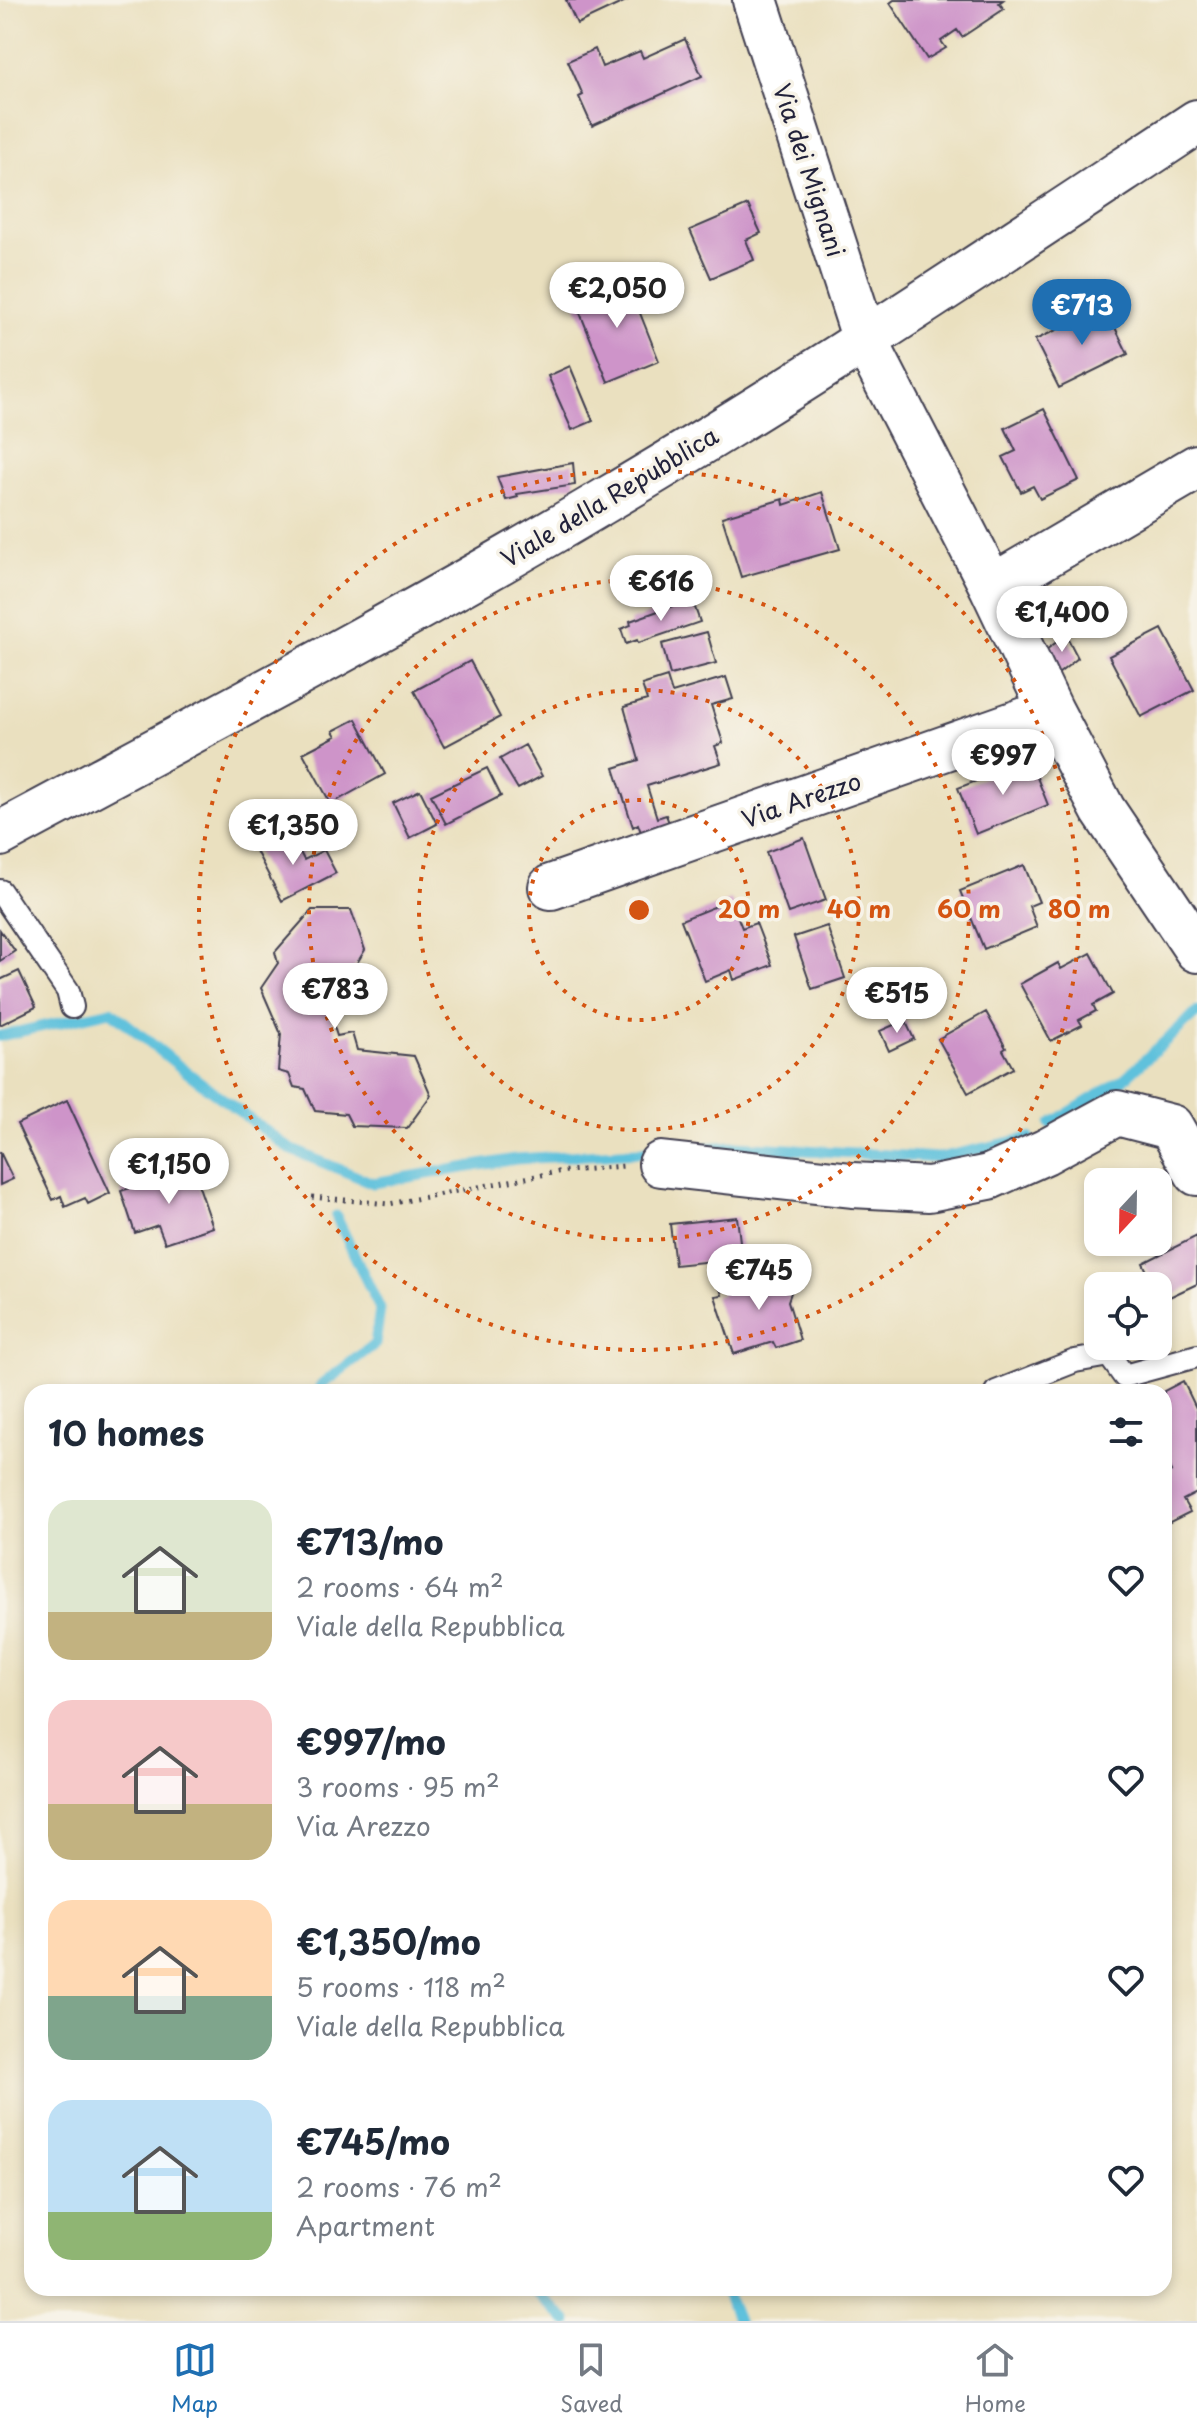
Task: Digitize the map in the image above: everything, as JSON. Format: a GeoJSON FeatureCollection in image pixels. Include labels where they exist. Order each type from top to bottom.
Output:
{"type":"FeatureCollection","features":[{"type":"Feature","properties":{"kind":"street","name":"Via dei Mignani"},"geometry":{"type":"LineString","coordinates":[[755,0],[865,340]]}},
{"type":"Feature","properties":{"kind":"street","name":"Viale della Repubblica"},"geometry":{"type":"LineString","coordinates":[[0,834],[276,686],[601,504],[865,340],[1197,122]]}},
{"type":"Feature","properties":{"kind":"street"},"geometry":{"type":"LineString","coordinates":[[865,340],[1103,810],[1197,950]]}},
{"type":"Feature","properties":{"kind":"street"},"geometry":{"type":"LineString","coordinates":[[992,587],[1197,467]]}},
{"type":"Feature","properties":{"kind":"street","name":"Via Arezzo"},"geometry":{"type":"LineString","coordinates":[[551,887],[1051,711]]}},
{"type":"Feature","properties":{"kind":"street"},"geometry":{"type":"LineString","coordinates":[[661,1164],[852,1185],[929,1189],[989,1177],[1045,1152],[1117,1113],[1171,1127],[1197,1173]]}},
{"type":"Feature","properties":{"kind":"lane"},"geometry":{"type":"LineString","coordinates":[[0,891],[68,991],[72,1007]]}},
{"type":"Feature","properties":{"kind":"lane"},"geometry":{"type":"LineString","coordinates":[[1016,1384],[1075,1361],[1109,1355],[1124,1376],[1197,1356]]}},
{"type":"Feature","properties":{"kind":"path"},"geometry":{"type":"LineString","coordinates":[[312,1197],[389,1204],[557,1172],[661,1164]]}},
{"type":"Feature","properties":{"kind":"building"},"geometry":{"type":"Polygon","coordinates":[[[566,0],[628,0],[577,24],[566,0]]]}},
{"type":"Feature","properties":{"kind":"building"},"geometry":{"type":"Polygon","coordinates":[[[894,0],[1003,0],[999,3],[1004,9],[962,37],[957,30],[941,41],[946,48],[927,59],[890,3],[894,0]]]}},
{"type":"Feature","properties":{"kind":"building"},"geometry":{"type":"Polygon","coordinates":[[[685,39],[702,76],[592,126],[568,61],[595,49],[602,67],[640,51],[643,58],[685,39]]]}},
{"type":"Feature","properties":{"kind":"building"},"geometry":{"type":"Polygon","coordinates":[[[748,205],[761,233],[746,240],[754,260],[711,278],[690,230],[748,205]]]}},
{"type":"Feature","properties":{"kind":"building"},"geometry":{"type":"Polygon","coordinates":[[[626,278],[659,361],[608,382],[574,298],[626,278]]]}},
{"type":"Feature","properties":{"kind":"building"},"geometry":{"type":"Polygon","coordinates":[[[1105,307],[1128,354],[1059,388],[1035,340],[1105,307]]]}},
{"type":"Feature","properties":{"kind":"building"},"geometry":{"type":"Polygon","coordinates":[[[570,366],[593,421],[572,430],[548,376],[570,366]]]}},
{"type":"Feature","properties":{"kind":"building"},"geometry":{"type":"Polygon","coordinates":[[[1044,409],[1079,480],[1040,499],[1033,486],[1021,492],[1003,457],[1016,451],[1005,428],[1044,409]]]}},
{"type":"Feature","properties":{"kind":"building"},"geometry":{"type":"Polygon","coordinates":[[[573,463],[575,485],[517,494],[518,497],[506,500],[497,477],[573,463]]]}},
{"type":"Feature","properties":{"kind":"building"},"geometry":{"type":"Polygon","coordinates":[[[822,492],[840,549],[741,577],[722,517],[783,499],[784,505],[822,492]]]}},
{"type":"Feature","properties":{"kind":"building"},"geometry":{"type":"Polygon","coordinates":[[[692,599],[700,622],[638,643],[637,640],[626,644],[621,629],[631,625],[630,621],[692,599]]]}},
{"type":"Feature","properties":{"kind":"building"},"geometry":{"type":"Polygon","coordinates":[[[1162,629],[1194,690],[1141,717],[1109,656],[1162,629]]]}},
{"type":"Feature","properties":{"kind":"building"},"geometry":{"type":"Polygon","coordinates":[[[707,632],[716,663],[670,675],[662,644],[707,632]]]}},
{"type":"Feature","properties":{"kind":"building"},"geometry":{"type":"Polygon","coordinates":[[[1066,635],[1078,658],[1058,674],[1046,650],[1066,635]]]}},
{"type":"Feature","properties":{"kind":"building"},"geometry":{"type":"Polygon","coordinates":[[[470,661],[500,717],[444,747],[414,691],[470,661]]]}},
{"type":"Feature","properties":{"kind":"building"},"geometry":{"type":"Polygon","coordinates":[[[667,677],[672,693],[726,677],[733,699],[711,705],[723,743],[715,746],[721,763],[647,786],[657,818],[666,815],[671,828],[643,838],[638,824],[633,827],[614,768],[639,760],[624,707],[647,700],[642,685],[667,677]]]}},
{"type":"Feature","properties":{"kind":"building"},"geometry":{"type":"Polygon","coordinates":[[[356,719],[385,774],[331,804],[303,753],[336,736],[333,731],[356,719]]]}},
{"type":"Feature","properties":{"kind":"building"},"geometry":{"type":"Polygon","coordinates":[[[525,745],[542,776],[518,789],[500,759],[525,745]]]}},
{"type":"Feature","properties":{"kind":"building"},"geometry":{"type":"Polygon","coordinates":[[[1030,760],[1048,805],[976,834],[958,788],[1030,760]]]}},
{"type":"Feature","properties":{"kind":"building"},"geometry":{"type":"Polygon","coordinates":[[[487,768],[501,796],[446,824],[431,795],[487,768]]]}},
{"type":"Feature","properties":{"kind":"building"},"geometry":{"type":"Polygon","coordinates":[[[420,790],[437,824],[410,838],[393,803],[420,790]]]}},
{"type":"Feature","properties":{"kind":"building"},"geometry":{"type":"Polygon","coordinates":[[[290,833],[304,860],[324,850],[336,873],[282,901],[256,851],[290,833]]]}},
{"type":"Feature","properties":{"kind":"building"},"geometry":{"type":"Polygon","coordinates":[[[804,838],[826,900],[788,913],[766,852],[804,838]]]}},
{"type":"Feature","properties":{"kind":"building"},"geometry":{"type":"Polygon","coordinates":[[[1024,865],[1039,902],[1029,906],[1037,927],[984,949],[960,891],[1024,865]]]}},
{"type":"Feature","properties":{"kind":"building"},"geometry":{"type":"Polygon","coordinates":[[[731,900],[742,928],[756,923],[772,965],[734,980],[731,970],[705,981],[681,920],[731,900]]]}},
{"type":"Feature","properties":{"kind":"building"},"geometry":{"type":"Polygon","coordinates":[[[312,910],[351,910],[365,950],[349,976],[342,971],[324,995],[337,1036],[352,1033],[357,1050],[414,1056],[431,1095],[407,1128],[352,1126],[346,1114],[315,1111],[305,1089],[294,1087],[289,1074],[278,1071],[281,1034],[261,988],[278,963],[275,952],[312,910]]]}},
{"type":"Feature","properties":{"kind":"building"},"geometry":{"type":"Polygon","coordinates":[[[827,926],[845,978],[812,989],[794,937],[827,926]]]}},
{"type":"Feature","properties":{"kind":"building"},"geometry":{"type":"Polygon","coordinates":[[[0,930],[15,951],[0,961],[0,930]]]}},
{"type":"Feature","properties":{"kind":"building"},"geometry":{"type":"Polygon","coordinates":[[[1091,953],[1113,994],[1093,1005],[1096,1011],[1079,1020],[1082,1025],[1051,1041],[1020,984],[1058,963],[1061,969],[1091,953]]]}},
{"type":"Feature","properties":{"kind":"building"},"geometry":{"type":"Polygon","coordinates":[[[19,971],[36,1007],[0,1025],[0,980],[19,971]]]}},
{"type":"Feature","properties":{"kind":"building"},"geometry":{"type":"Polygon","coordinates":[[[986,1012],[1013,1068],[968,1093],[938,1039],[986,1012]]]}},
{"type":"Feature","properties":{"kind":"building"},"geometry":{"type":"Polygon","coordinates":[[[905,1020],[914,1039],[889,1051],[880,1031],[905,1020]]]}},
{"type":"Feature","properties":{"kind":"building"},"geometry":{"type":"Polygon","coordinates":[[[67,1100],[110,1193],[88,1204],[85,1198],[65,1207],[61,1196],[53,1200],[17,1124],[67,1100]]]}},
{"type":"Feature","properties":{"kind":"building"},"geometry":{"type":"Polygon","coordinates":[[[0,1152],[13,1179],[0,1185],[0,1152]]]}},
{"type":"Feature","properties":{"kind":"building"},"geometry":{"type":"Polygon","coordinates":[[[192,1166],[213,1227],[165,1243],[158,1225],[135,1233],[121,1191],[192,1166]]]}},
{"type":"Feature","properties":{"kind":"building"},"geometry":{"type":"Polygon","coordinates":[[[737,1217],[742,1258],[675,1265],[670,1224],[737,1217]]]}},
{"type":"Feature","properties":{"kind":"building"},"geometry":{"type":"Polygon","coordinates":[[[1197,1236],[1197,1284],[1172,1296],[1172,1272],[1147,1272],[1143,1263],[1157,1256],[1172,1256],[1172,1248],[1197,1236]]]}},
{"type":"Feature","properties":{"kind":"building"},"geometry":{"type":"Polygon","coordinates":[[[779,1269],[782,1277],[794,1284],[788,1301],[800,1340],[776,1348],[773,1342],[734,1354],[715,1296],[722,1295],[720,1288],[754,1282],[753,1276],[779,1269]]]}},
{"type":"Feature","properties":{"kind":"building"},"geometry":{"type":"Polygon","coordinates":[[[1183,1381],[1197,1410],[1197,1493],[1183,1500],[1190,1512],[1172,1521],[1172,1471],[1172,1387],[1183,1381]]]}},
{"type":"Feature","properties":{"kind":"waterway"},"geometry":{"type":"LineString","coordinates":[[0,1036],[111,1011],[290,1149],[373,1183],[516,1159],[656,1151]]}},
{"type":"Feature","properties":{"kind":"waterway"},"geometry":{"type":"LineString","coordinates":[[1051,1124],[1124,1079],[1197,1012]]}},
{"type":"Feature","properties":{"kind":"waterway"},"geometry":{"type":"LineString","coordinates":[[697,1148],[735,1146],[939,1158],[1029,1138]]}},
{"type":"Feature","properties":{"kind":"waterway"},"geometry":{"type":"LineString","coordinates":[[323,1384],[375,1344],[380,1309],[336,1216]]}},
{"type":"Feature","properties":{"kind":"waterway"},"geometry":{"type":"LineString","coordinates":[[540,2296],[567,2321]]}},
{"type":"Feature","properties":{"kind":"waterway"},"geometry":{"type":"LineString","coordinates":[[727,2296],[737,2321]]}}]}
